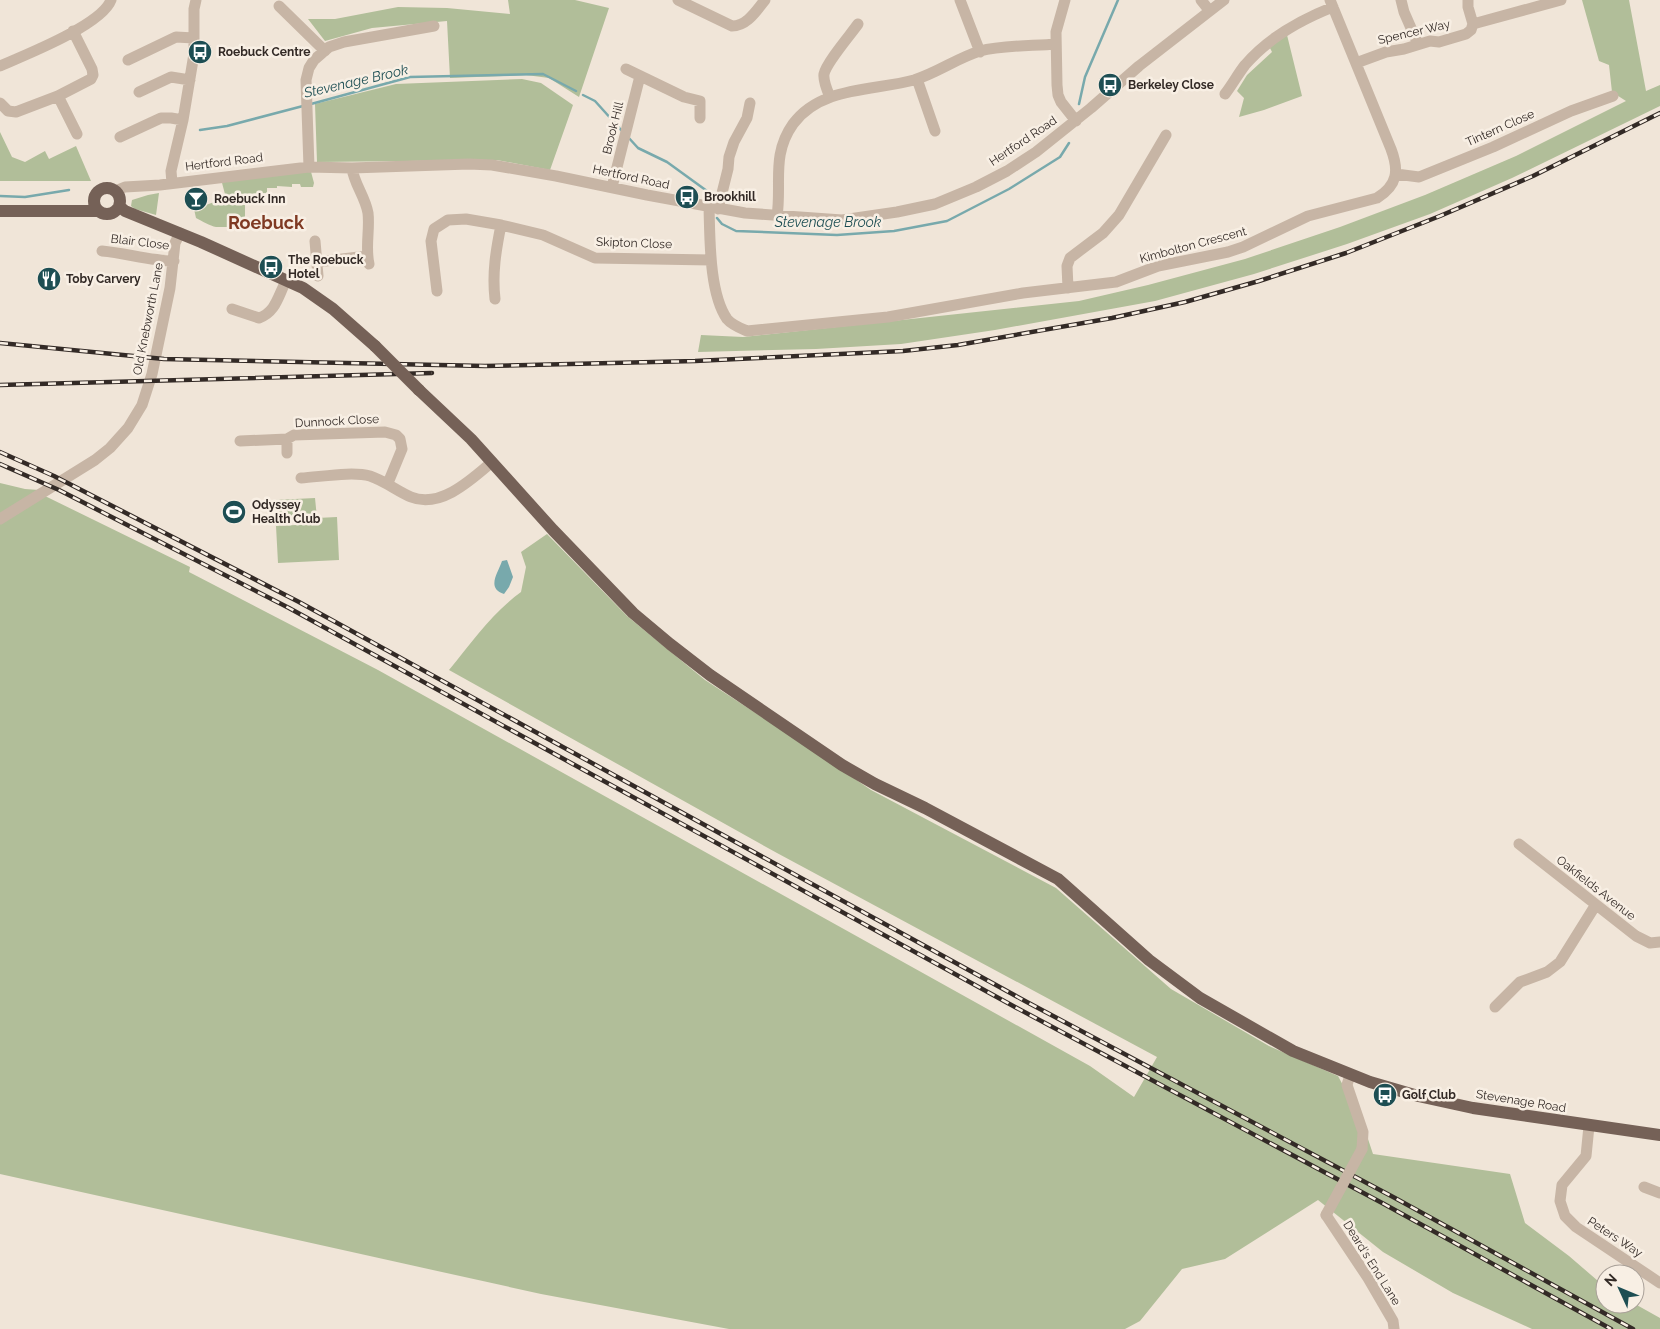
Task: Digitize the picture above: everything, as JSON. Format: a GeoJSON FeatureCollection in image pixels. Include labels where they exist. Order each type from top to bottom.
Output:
{"type":"FeatureCollection","features":[{"type":"Feature","properties":{"kind":"main road"},"geometry":{"type":"LineString","coordinates":[[0,211],[98,211],[110,214],[119,206],[120,201],[115,191],[103,188],[97,192],[94,198],[94,205],[98,211]]}},
{"type":"Feature","properties":{"kind":"main road"},"geometry":{"type":"LineString","coordinates":[[74,211],[94,198]]}},
{"type":"Feature","properties":{"kind":"main road","name":"Stevenage Road"},"geometry":{"type":"LineString","coordinates":[[119,206],[124,211],[180,233],[286,281],[322,300],[375,346],[471,439],[553,530],[633,613],[710,675],[790,730],[875,784],[925,808],[1058,879],[1149,960],[1200,998],[1293,1051],[1370,1082],[1418,1096],[1473,1108],[1660,1135]]}},
{"type":"Feature","properties":{"kind":"street"},"geometry":{"type":"LineString","coordinates":[[0,66],[40,49],[73,31],[108,7],[111,0]]}},
{"type":"Feature","properties":{"kind":"street"},"geometry":{"type":"LineString","coordinates":[[172,182],[171,171],[194,54],[194,9],[196,0]]}},
{"type":"Feature","properties":{"kind":"street"},"geometry":{"type":"LineString","coordinates":[[678,0],[732,26],[745,23],[765,0]]}},
{"type":"Feature","properties":{"kind":"street"},"geometry":{"type":"LineString","coordinates":[[960,0],[980,52]]}},
{"type":"Feature","properties":{"kind":"street"},"geometry":{"type":"LineString","coordinates":[[1065,0],[1056,32],[1058,95],[1076,121]]}},
{"type":"Feature","properties":{"kind":"street"},"geometry":{"type":"LineString","coordinates":[[1201,0],[1209,10]]}},
{"type":"Feature","properties":{"kind":"street","name":"Hertford Road"},"geometry":{"type":"LineString","coordinates":[[115,191],[124,187],[309,167],[352,168],[444,164],[492,165],[713,208],[777,216],[842,220],[897,212],[935,204],[976,187],[1007,171],[1036,152],[1076,121],[1139,66],[1224,0]]}},
{"type":"Feature","properties":{"kind":"street"},"geometry":{"type":"LineString","coordinates":[[1401,0],[1404,12],[1418,44]]}},
{"type":"Feature","properties":{"kind":"street"},"geometry":{"type":"LineString","coordinates":[[1468,0],[1473,24]]}},
{"type":"Feature","properties":{"kind":"street","name":"Spencer Way"},"geometry":{"type":"LineString","coordinates":[[1356,63],[1432,40],[1439,42],[1466,34],[1471,30],[1473,24],[1561,0]]}},
{"type":"Feature","properties":{"kind":"street"},"geometry":{"type":"LineString","coordinates":[[1225,94],[1246,64],[1267,43],[1331,3],[1394,156],[1396,174]]}},
{"type":"Feature","properties":{"kind":"street"},"geometry":{"type":"LineString","coordinates":[[279,6],[325,51]]}},
{"type":"Feature","properties":{"kind":"street"},"geometry":{"type":"LineString","coordinates":[[309,167],[306,80],[309,68],[314,60],[329,47],[344,42],[434,26]]}},
{"type":"Feature","properties":{"kind":"street"},"geometry":{"type":"LineString","coordinates":[[0,103],[8,111],[16,112],[58,96],[88,81],[93,75],[92,69],[73,31]]}},
{"type":"Feature","properties":{"kind":"street"},"geometry":{"type":"LineString","coordinates":[[830,97],[824,73],[856,31]]}},
{"type":"Feature","properties":{"kind":"street"},"geometry":{"type":"LineString","coordinates":[[128,60],[176,37],[194,38]]}},
{"type":"Feature","properties":{"kind":"street"},"geometry":{"type":"LineString","coordinates":[[777,216],[778,170],[781,151],[786,137],[801,115],[818,103],[830,97],[859,89],[890,86],[917,79],[980,52],[1001,48],[1056,44]]}},
{"type":"Feature","properties":{"kind":"street"},"geometry":{"type":"LineString","coordinates":[[626,69],[684,97],[700,101],[700,118]]}},
{"type":"Feature","properties":{"kind":"street","name":"Brook Hill"},"geometry":{"type":"LineString","coordinates":[[612,187],[640,76]]}},
{"type":"Feature","properties":{"kind":"street"},"geometry":{"type":"LineString","coordinates":[[139,92],[171,78],[190,80]]}},
{"type":"Feature","properties":{"kind":"street"},"geometry":{"type":"LineString","coordinates":[[917,79],[936,123]]}},
{"type":"Feature","properties":{"kind":"street"},"geometry":{"type":"LineString","coordinates":[[58,96],[77,134]]}},
{"type":"Feature","properties":{"kind":"street","name":"Tintern Close"},"geometry":{"type":"LineString","coordinates":[[1396,174],[1410,177],[1419,176],[1493,147],[1571,111],[1613,96]]}},
{"type":"Feature","properties":{"kind":"street","name":"Kimbolton Crescent"},"geometry":{"type":"LineString","coordinates":[[750,103],[747,118],[734,142],[729,157],[728,170],[713,208],[712,260],[715,286],[722,309],[728,320],[737,327],[747,331],[888,317],[1023,293],[1116,282],[1158,266],[1228,252],[1243,247],[1308,216],[1377,198],[1390,188],[1396,174]]}},
{"type":"Feature","properties":{"kind":"street"},"geometry":{"type":"LineString","coordinates":[[120,137],[161,118],[182,120]]}},
{"type":"Feature","properties":{"kind":"street"},"geometry":{"type":"LineString","coordinates":[[1068,288],[1067,266],[1070,258],[1104,233],[1118,215],[1166,135]]}},
{"type":"Feature","properties":{"kind":"street"},"geometry":{"type":"LineString","coordinates":[[318,262],[368,260],[368,213],[364,198],[353,178],[352,168]]}},
{"type":"Feature","properties":{"kind":"street","name":"Skipton Close"},"geometry":{"type":"LineString","coordinates":[[437,291],[431,241],[434,229],[448,220],[466,219],[543,235],[595,258],[712,260]]}},
{"type":"Feature","properties":{"kind":"street"},"geometry":{"type":"LineString","coordinates":[[495,299],[493,280],[501,225]]}},
{"type":"Feature","properties":{"kind":"street","name":"Old Knebworth Lane"},"geometry":{"type":"LineString","coordinates":[[0,519],[95,460],[110,448],[128,428],[142,405],[148,389],[161,337],[174,261],[175,243],[180,233]]}},
{"type":"Feature","properties":{"kind":"street"},"geometry":{"type":"LineString","coordinates":[[315,241],[318,276]]}},
{"type":"Feature","properties":{"kind":"street","name":"Blair Close"},"geometry":{"type":"LineString","coordinates":[[102,251],[158,261],[174,261]]}},
{"type":"Feature","properties":{"kind":"street"},"geometry":{"type":"LineString","coordinates":[[232,309],[259,318],[267,315],[272,310],[286,281]]}},
{"type":"Feature","properties":{"kind":"street","name":"Dunnock Close"},"geometry":{"type":"LineString","coordinates":[[240,441],[287,438],[294,435],[357,432],[385,432],[396,435],[400,439],[402,449],[388,483]]}},
{"type":"Feature","properties":{"kind":"street","name":"Dunnock Close"},"geometry":{"type":"LineString","coordinates":[[287,438],[287,453]]}},
{"type":"Feature","properties":{"kind":"street"},"geometry":{"type":"LineString","coordinates":[[301,478],[362,474],[388,483],[412,497],[427,500],[442,497],[492,462]]}},
{"type":"Feature","properties":{"kind":"street","name":"Oakfields Avenue"},"geometry":{"type":"LineString","coordinates":[[1519,844],[1636,936],[1650,942],[1660,942]]}},
{"type":"Feature","properties":{"kind":"street"},"geometry":{"type":"LineString","coordinates":[[1495,1007],[1520,982],[1547,972],[1560,962],[1596,906]]}},
{"type":"Feature","properties":{"kind":"street","name":"Deard's End Lane"},"geometry":{"type":"LineString","coordinates":[[1350,1075],[1347,1085],[1364,1132],[1362,1150],[1326,1215],[1368,1278],[1393,1321],[1394,1329]]}},
{"type":"Feature","properties":{"kind":"street","name":"Peters Way"},"geometry":{"type":"LineString","coordinates":[[1589,1126],[1586,1156],[1562,1185],[1560,1201],[1565,1216],[1576,1227],[1660,1283]]}},
{"type":"Feature","properties":{"kind":"street"},"geometry":{"type":"LineString","coordinates":[[1644,1187],[1660,1193]]}},
{"type":"Feature","properties":{"kind":"green space"},"geometry":{"type":"Polygon","coordinates":[[[508,0],[575,0],[609,8],[579,97],[549,78],[526,75],[450,78],[447,21],[372,28],[325,41],[308,19],[335,19],[398,7],[447,8],[510,14],[508,0]]]}},
{"type":"Feature","properties":{"kind":"green space"},"geometry":{"type":"Polygon","coordinates":[[[1582,0],[1629,0],[1646,91],[1660,85],[1660,106],[1512,178],[1430,214],[1347,244],[1254,274],[1155,301],[995,330],[901,344],[816,349],[698,352],[701,335],[743,337],[1079,301],[1245,259],[1340,227],[1425,195],[1516,156],[1626,101],[1612,92],[1609,65],[1599,61],[1582,0]]]}},
{"type":"Feature","properties":{"kind":"green space"},"geometry":{"type":"Polygon","coordinates":[[[1287,35],[1302,96],[1239,117],[1244,98],[1237,91],[1247,75],[1272,52],[1269,46],[1287,35]]]}},
{"type":"Feature","properties":{"kind":"green space"},"geometry":{"type":"Polygon","coordinates":[[[522,79],[541,83],[573,105],[550,170],[497,160],[317,162],[315,104],[396,84],[522,79]]]}},
{"type":"Feature","properties":{"kind":"green space"},"geometry":{"type":"Polygon","coordinates":[[[0,132],[12,157],[25,162],[45,151],[49,159],[76,146],[91,181],[0,181],[0,132]]]}},
{"type":"Feature","properties":{"kind":"green space"},"geometry":{"type":"Polygon","coordinates":[[[310,168],[314,183],[313,187],[301,187],[300,184],[292,184],[292,187],[277,186],[277,188],[267,188],[267,193],[240,194],[241,205],[245,205],[245,231],[216,227],[196,218],[194,209],[226,198],[221,179],[310,168]]]}},
{"type":"Feature","properties":{"kind":"green space"},"geometry":{"type":"Polygon","coordinates":[[[159,193],[156,215],[131,206],[132,200],[159,193]]]}},
{"type":"Feature","properties":{"kind":"green space"},"geometry":{"type":"Polygon","coordinates":[[[0,483],[25,489],[39,490],[0,515],[0,483]]]}},
{"type":"Feature","properties":{"kind":"green space"},"geometry":{"type":"Polygon","coordinates":[[[45,496],[190,567],[189,572],[378,670],[1090,1066],[1134,1097],[1157,1057],[777,853],[449,670],[501,609],[521,592],[526,567],[521,552],[547,534],[627,616],[705,680],[871,790],[1056,888],[1171,989],[1269,1046],[1338,1076],[1362,1121],[1373,1154],[1510,1174],[1525,1223],[1595,1278],[1595,1314],[1645,1314],[1645,1310],[1660,1318],[1660,1329],[1532,1329],[1453,1293],[1383,1252],[1318,1200],[1225,1259],[1182,1269],[1140,1321],[1125,1329],[729,1329],[541,1294],[0,1174],[0,523],[45,496]]]}},
{"type":"Feature","properties":{"kind":"green space"},"geometry":{"type":"Polygon","coordinates":[[[315,498],[317,518],[276,520],[275,500],[315,498]]]}},
{"type":"Feature","properties":{"kind":"green space"},"geometry":{"type":"Polygon","coordinates":[[[337,517],[339,560],[278,563],[276,526],[316,524],[317,518],[337,517]]]}},
{"type":"Feature","properties":{"kind":"water"},"geometry":{"type":"Polygon","coordinates":[[[507,560],[513,577],[504,594],[494,584],[502,561],[507,560]]]}},
{"type":"Feature","properties":{"kind":"waterway","name":"Stevenage Brook"},"geometry":{"type":"LineString","coordinates":[[1079,104],[1085,77],[1118,0]]}},
{"type":"Feature","properties":{"kind":"waterway","name":"Stevenage Brook"},"geometry":{"type":"LineString","coordinates":[[311,104],[410,77],[543,74],[576,91]]}},
{"type":"Feature","properties":{"kind":"waterway","name":"Stevenage Brook"},"geometry":{"type":"LineString","coordinates":[[583,95],[595,101],[622,131]]}},
{"type":"Feature","properties":{"kind":"waterway","name":"Stevenage Brook"},"geometry":{"type":"LineString","coordinates":[[200,130],[227,126],[303,106]]}},
{"type":"Feature","properties":{"kind":"waterway","name":"Stevenage Brook"},"geometry":{"type":"LineString","coordinates":[[628,137],[638,148],[667,162],[707,191],[711,200]]}},
{"type":"Feature","properties":{"kind":"waterway","name":"Stevenage Brook"},"geometry":{"type":"LineString","coordinates":[[717,218],[722,224],[736,231],[837,235],[894,231],[947,221],[1009,189],[1060,157],[1069,143]]}},
{"type":"Feature","properties":{"kind":"waterway","name":"Stevenage Brook"},"geometry":{"type":"LineString","coordinates":[[0,196],[25,197],[69,190]]}},
{"type":"Feature","properties":{"kind":"railway"},"geometry":{"type":"LineString","coordinates":[[0,343],[164,359],[485,366],[695,361],[903,351],[958,345],[1112,318],[1185,302],[1346,253],[1440,216],[1533,176],[1660,113]]}},
{"type":"Feature","properties":{"kind":"railway"},"geometry":{"type":"LineString","coordinates":[[0,385],[432,373]]}},
{"type":"Feature","properties":{"kind":"railway"},"geometry":{"type":"LineString","coordinates":[[0,452],[54,476],[299,602],[1025,1001],[1395,1198],[1633,1329]]}},
{"type":"Feature","properties":{"kind":"railway"},"geometry":{"type":"LineString","coordinates":[[0,464],[59,490],[289,608],[1015,1007],[1384,1204],[1611,1329]]}},
{"type":"Feature","properties":{"kind":"place","name":"Roebuck Centre"},"geometry":{"type":"Point","coordinates":[200,52]}},
{"type":"Feature","properties":{"kind":"place","name":"Berkeley Close"},"geometry":{"type":"Point","coordinates":[1110,85]}},
{"type":"Feature","properties":{"kind":"place","name":"Brookhill"},"geometry":{"type":"Point","coordinates":[687,197]}},
{"type":"Feature","properties":{"kind":"place","name":"Roebuck Inn"},"geometry":{"type":"Point","coordinates":[196,199]}},
{"type":"Feature","properties":{"kind":"place","name":"The Roebuck Hotel"},"geometry":{"type":"Point","coordinates":[271,267]}},
{"type":"Feature","properties":{"kind":"place","name":"Toby Carvery"},"geometry":{"type":"Point","coordinates":[49,279]}},
{"type":"Feature","properties":{"kind":"place","name":"Odyssey Health Club"},"geometry":{"type":"Point","coordinates":[234,512]}},
{"type":"Feature","properties":{"kind":"place","name":"Golf Club"},"geometry":{"type":"Point","coordinates":[1385,1095]}},
{"type":"Feature","properties":{"kind":"district","name":"Roebuck"},"geometry":{"type":"Point","coordinates":[266,222]}}]}
